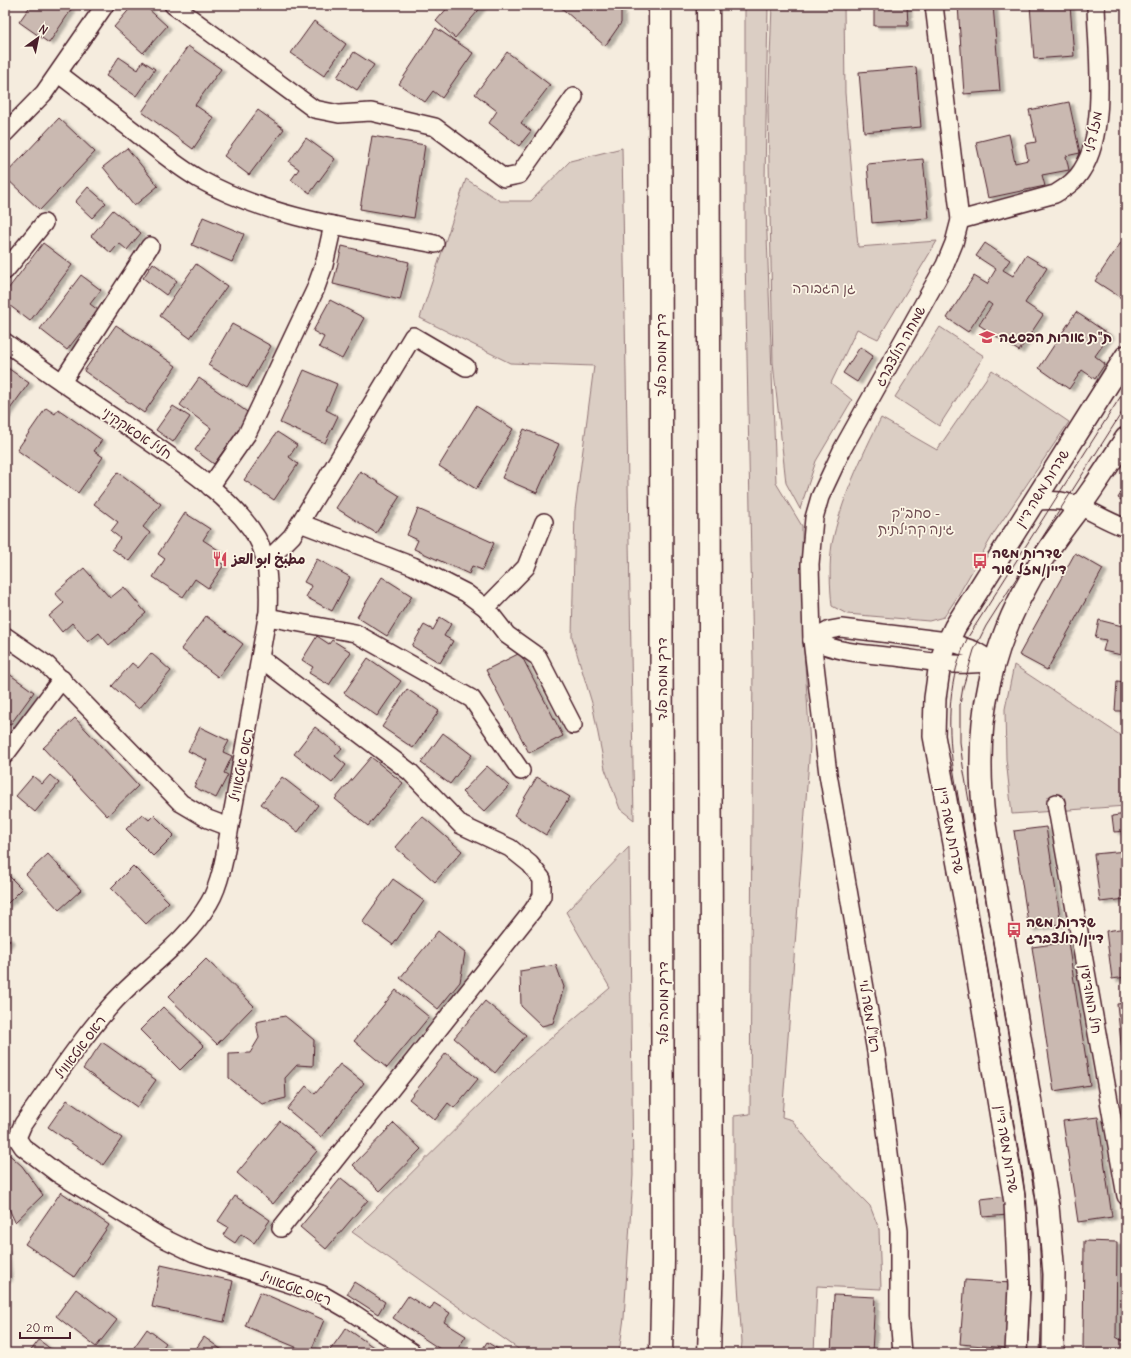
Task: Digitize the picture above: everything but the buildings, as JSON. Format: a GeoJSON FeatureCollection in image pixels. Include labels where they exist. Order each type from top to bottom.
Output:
{"type":"FeatureCollection","features":[{"type":"Feature","properties":{"kind":"highway","name":"דרך מוסה פלד"},"geometry":{"type":"LineString","coordinates":[[660,5],[664,1260],[661,1353]]}},
{"type":"Feature","properties":{"kind":"highway"},"geometry":{"type":"LineString","coordinates":[[708,5],[712,1245],[709,1353]]}},
{"type":"Feature","properties":{"kind":"street"},"geometry":{"type":"LineString","coordinates":[[5,133],[44,93],[59,74],[105,5]]}},
{"type":"Feature","properties":{"kind":"street"},"geometry":{"type":"LineString","coordinates":[[174,5],[314,109],[339,114],[371,112],[435,127],[504,178],[519,176],[574,97]]}},
{"type":"Feature","properties":{"kind":"street","name":"שמחה הולצברג"},"geometry":{"type":"LineString","coordinates":[[816,682],[812,640],[810,564],[814,518],[820,497],[842,448],[945,265],[954,243],[960,220],[934,5]]}},
{"type":"Feature","properties":{"kind":"street","name":"מזל דלי"},"geometry":{"type":"LineString","coordinates":[[960,220],[1055,194],[1068,186],[1082,171],[1093,147],[1099,101],[1096,5]]}},
{"type":"Feature","properties":{"kind":"street"},"geometry":{"type":"LineString","coordinates":[[59,74],[199,179],[236,196],[278,211],[333,225],[435,244]]}},
{"type":"Feature","properties":{"kind":"street"},"geometry":{"type":"LineString","coordinates":[[5,271],[44,223]]}},
{"type":"Feature","properties":{"kind":"street"},"geometry":{"type":"LineString","coordinates":[[210,487],[247,434],[315,290],[324,265],[333,225]]}},
{"type":"Feature","properties":{"kind":"street"},"geometry":{"type":"LineString","coordinates":[[62,382],[150,246]]}},
{"type":"Feature","properties":{"kind":"street"},"geometry":{"type":"LineString","coordinates":[[265,563],[292,536],[413,336],[466,368]]}},
{"type":"Feature","properties":{"kind":"street","name":"חליל אסאקקיני"},"geometry":{"type":"LineString","coordinates":[[5,342],[184,465],[210,487],[240,517],[257,539]]}},
{"type":"Feature","properties":{"kind":"street","name":"שדרות משה דיין"},"geometry":{"type":"LineString","coordinates":[[1016,1353],[1019,1286],[1015,1202],[968,920],[934,736],[935,698],[940,663],[947,641],[1126,356]]}},
{"type":"Feature","properties":{"kind":"street"},"geometry":{"type":"LineString","coordinates":[[1053,1353],[1054,1274],[1048,1206],[981,789],[980,757],[982,727],[986,692],[994,662],[1012,614],[1044,556],[1081,506],[1126,438]]}},
{"type":"Feature","properties":{"kind":"street"},"geometry":{"type":"LineString","coordinates":[[1033,502],[1055,500],[1066,501],[1081,506],[1105,520],[1126,528]]}},
{"type":"Feature","properties":{"kind":"street"},"geometry":{"type":"LineString","coordinates":[[486,608],[526,567],[544,522]]}},
{"type":"Feature","properties":{"kind":"street"},"geometry":{"type":"LineString","coordinates":[[300,523],[413,566],[466,593],[486,608],[507,635],[538,657],[574,725]]}},
{"type":"Feature","properties":{"kind":"street","name":"ראס אטאוויל"},"geometry":{"type":"LineString","coordinates":[[257,539],[265,563],[269,592],[267,618],[230,827],[218,879],[210,901],[198,920],[175,946],[114,1002],[77,1048],[23,1124],[11,1138],[57,1173],[161,1237],[194,1253],[321,1294],[347,1309],[412,1353]]}},
{"type":"Feature","properties":{"kind":"street"},"geometry":{"type":"LineString","coordinates":[[267,618],[355,634],[472,698],[521,771]]}},
{"type":"Feature","properties":{"kind":"street"},"geometry":{"type":"LineString","coordinates":[[812,640],[830,630],[841,628],[947,641],[974,650],[994,662]]}},
{"type":"Feature","properties":{"kind":"street"},"geometry":{"type":"LineString","coordinates":[[5,636],[47,665],[91,712],[144,763],[181,803],[208,819],[230,827]]}},
{"type":"Feature","properties":{"kind":"street"},"geometry":{"type":"LineString","coordinates":[[812,640],[840,651],[940,663],[968,665],[994,662]]}},
{"type":"Feature","properties":{"kind":"street"},"geometry":{"type":"LineString","coordinates":[[260,658],[410,772],[461,825],[510,848],[530,864],[542,879],[542,896],[533,910],[281,1228]]}},
{"type":"Feature","properties":{"kind":"street"},"geometry":{"type":"LineString","coordinates":[[5,755],[62,680]]}},
{"type":"Feature","properties":{"kind":"street","name":"רא\"ל משה לוי"},"geometry":{"type":"LineString","coordinates":[[816,682],[828,774],[860,952],[881,1091],[899,1231],[899,1317],[902,1353]]}},
{"type":"Feature","properties":{"kind":"street","name":"חיל המודיעין"},"geometry":{"type":"LineString","coordinates":[[1056,803],[1126,1196]]}},
{"type":"Feature","properties":{"kind":"green space"},"geometry":{"type":"Polygon","coordinates":[[[745,5],[768,5],[765,180],[776,483],[802,526],[803,632],[810,746],[782,1117],[792,1120],[818,1153],[870,1206],[879,1229],[881,1289],[817,1286],[814,1353],[741,1353],[742,1342],[734,1229],[734,1116],[750,1114],[753,660],[745,256],[745,5]]]}},
{"type":"Feature","properties":{"kind":"green space","name":"גן הגבורה"},"geometry":{"type":"Polygon","coordinates":[[[772,5],[844,5],[845,93],[858,247],[937,241],[878,339],[857,329],[831,383],[852,400],[816,461],[800,509],[786,483],[773,363],[768,111],[772,5]]]}},
{"type":"Feature","properties":{"kind":"green space"},"geometry":{"type":"Polygon","coordinates":[[[622,148],[634,820],[620,809],[605,769],[592,703],[572,637],[575,510],[594,366],[510,363],[420,318],[466,179],[500,201],[531,201],[570,161],[622,148]]]}},
{"type":"Feature","properties":{"kind":"green space"},"geometry":{"type":"Polygon","coordinates":[[[940,327],[984,356],[939,426],[895,397],[940,327]]]}},
{"type":"Feature","properties":{"kind":"green space","name":"סחב\"ק - גינה קהילתית"},"geometry":{"type":"Polygon","coordinates":[[[992,370],[1069,422],[994,533],[944,617],[929,621],[847,614],[832,606],[830,559],[840,512],[852,480],[881,418],[937,450],[992,370]]]}},
{"type":"Feature","properties":{"kind":"green space"},"geometry":{"type":"Polygon","coordinates":[[[1014,665],[1126,739],[1126,806],[1012,814],[1006,759],[1005,709],[1014,665]]]}},
{"type":"Feature","properties":{"kind":"green space"},"geometry":{"type":"Polygon","coordinates":[[[629,847],[633,1175],[624,1318],[619,1353],[524,1353],[352,1232],[523,1062],[610,988],[566,912],[629,847]]]}},
{"type":"Feature","properties":{"kind":"green space"},"geometry":{"type":"Polygon","coordinates":[[[1126,1061],[1126,1095],[1121,1062],[1126,1061]]]}},
{"type":"Feature","properties":{"kind":"tram line"},"geometry":{"type":"LineString","coordinates":[[1027,1353],[1029,1330],[1030,1265],[1023,1177],[953,767],[950,733],[951,700],[956,668],[968,637],[1126,388]]}},
{"type":"Feature","properties":{"kind":"tram line"},"geometry":{"type":"LineString","coordinates":[[1040,1353],[1041,1268],[1034,1184],[963,766],[960,742],[960,705],[963,687],[974,650],[986,626],[1126,406]]}},
{"type":"Feature","properties":{"kind":"place","name":"ת\"ת אורות הפסגה"},"geometry":{"type":"Point","coordinates":[987,337]}},
{"type":"Feature","properties":{"kind":"place","name":"مطبخ ابو العز"},"geometry":{"type":"Point","coordinates":[220,559]}},
{"type":"Feature","properties":{"kind":"place","name":"שדרות משה דיין/מזל שור"},"geometry":{"type":"Point","coordinates":[980,561]}},
{"type":"Feature","properties":{"kind":"place","name":"שדרות משה דיין/הולצברג"},"geometry":{"type":"Point","coordinates":[1014,930]}}]}
